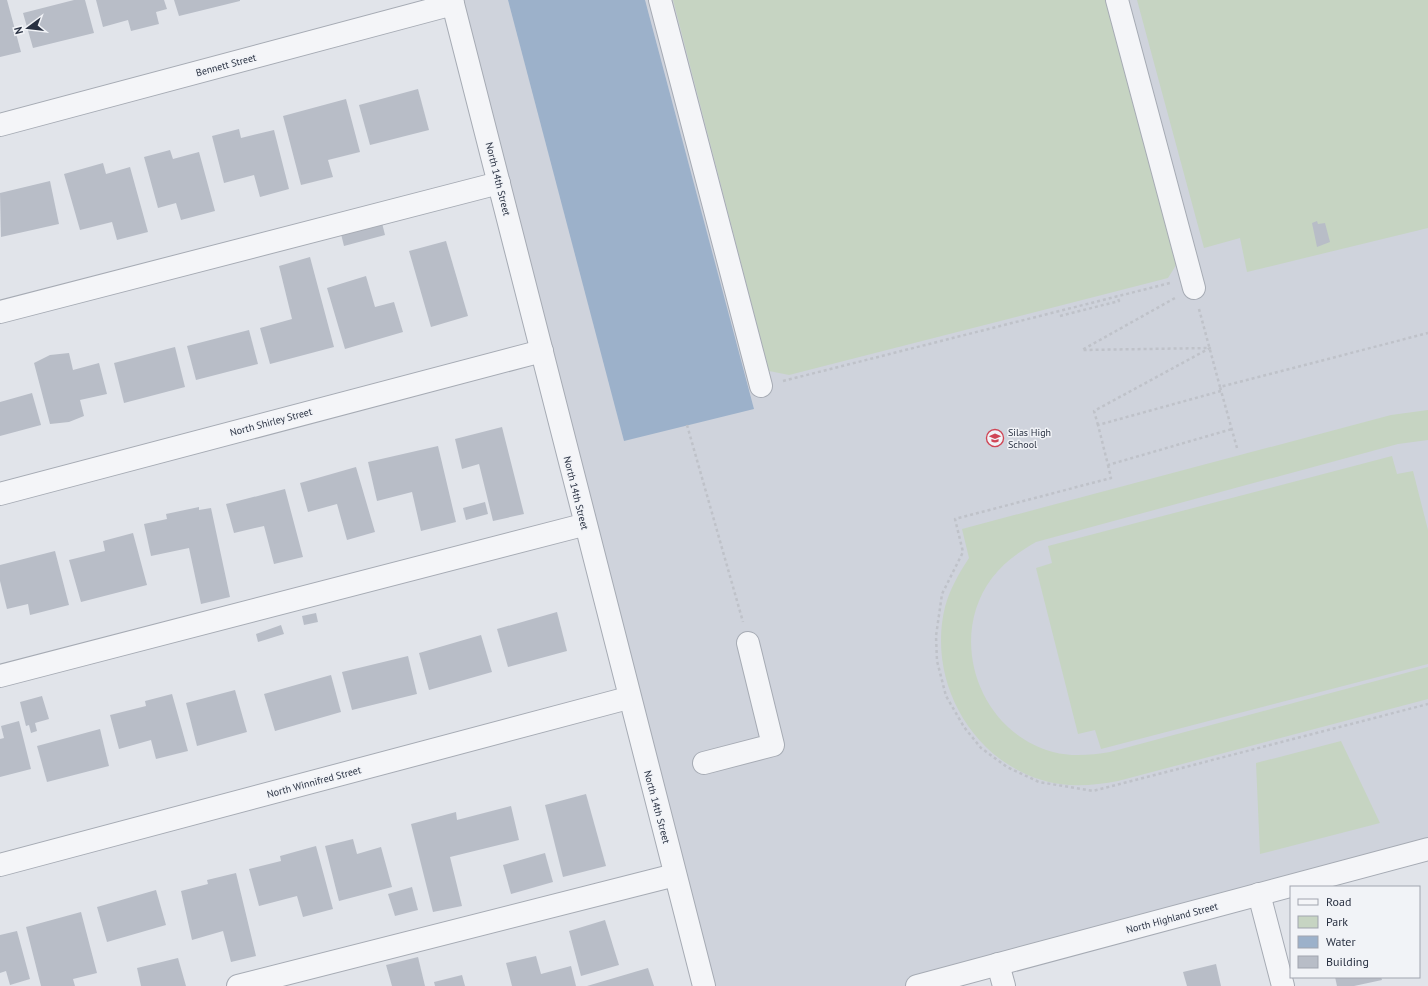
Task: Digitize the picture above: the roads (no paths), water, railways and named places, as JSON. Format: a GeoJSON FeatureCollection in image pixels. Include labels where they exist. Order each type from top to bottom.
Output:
{"type":"FeatureCollection","features":[{"type":"Feature","properties":{"kind":"street"},"geometry":{"type":"LineString","coordinates":[[660,0],[761,386]]}},
{"type":"Feature","properties":{"kind":"street"},"geometry":{"type":"LineString","coordinates":[[1117,0],[1192,283]]}},
{"type":"Feature","properties":{"kind":"street","name":"Bennett Street"},"geometry":{"type":"LineString","coordinates":[[0,126],[452,2]]}},
{"type":"Feature","properties":{"kind":"street","name":"North 14th Street"},"geometry":{"type":"LineString","coordinates":[[452,2],[542,351],[583,525],[704,986]]}},
{"type":"Feature","properties":{"kind":"street"},"geometry":{"type":"LineString","coordinates":[[0,312],[498,183]]}},
{"type":"Feature","properties":{"kind":"street","name":"North Shirley Street"},"geometry":{"type":"LineString","coordinates":[[0,494],[542,351]]}},
{"type":"Feature","properties":{"kind":"street"},"geometry":{"type":"LineString","coordinates":[[0,676],[583,525]]}},
{"type":"Feature","properties":{"kind":"street"},"geometry":{"type":"LineString","coordinates":[[704,763],[773,745],[748,643]]}},
{"type":"Feature","properties":{"kind":"street","name":"North Winnifred Street"},"geometry":{"type":"LineString","coordinates":[[0,865],[628,698]]}},
{"type":"Feature","properties":{"kind":"street","name":"North Highland Street"},"geometry":{"type":"LineString","coordinates":[[917,986],[1428,849]]}},
{"type":"Feature","properties":{"kind":"street"},"geometry":{"type":"LineString","coordinates":[[238,986],[675,875]]}},
{"type":"Feature","properties":{"kind":"street"},"geometry":{"type":"LineString","coordinates":[[1259,894],[1283,986]]}},
{"type":"Feature","properties":{"kind":"street"},"geometry":{"type":"LineString","coordinates":[[998,964],[1004,986]]}},
{"type":"Feature","properties":{"kind":"water"},"geometry":{"type":"Polygon","coordinates":[[[508,0],[645,0],[754,409],[624,441],[508,0]]]}},
{"type":"Feature","properties":{"kind":"place","name":"Silas High School"},"geometry":{"type":"Point","coordinates":[995,438]}}]}
